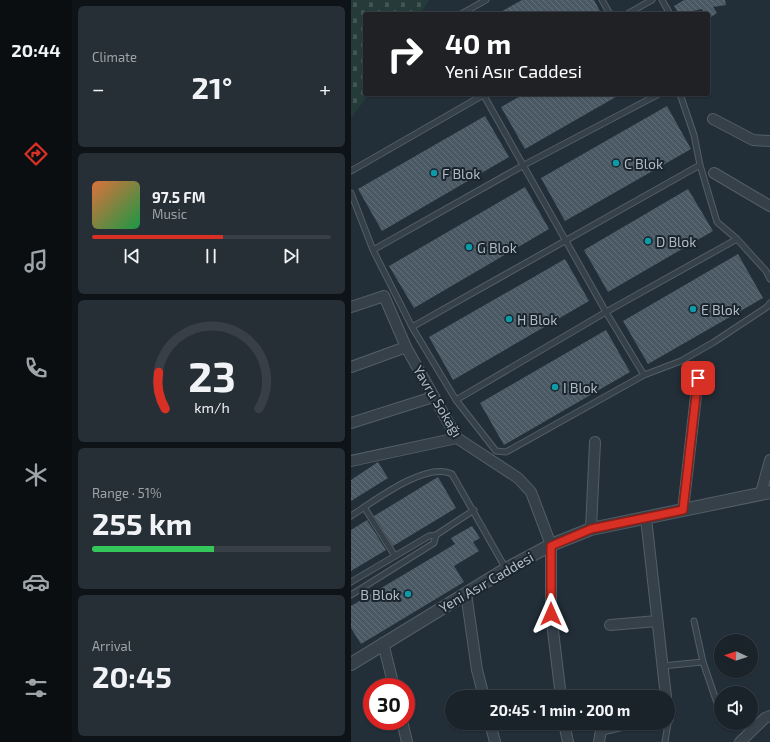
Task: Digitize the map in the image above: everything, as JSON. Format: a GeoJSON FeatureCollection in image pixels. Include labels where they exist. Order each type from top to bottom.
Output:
{"type":"FeatureCollection","features":[{"type":"Feature","properties":{"kind":"street"},"geometry":{"type":"LineString","coordinates":[[713,119],[753,140],[770,141]]}},
{"type":"Feature","properties":{"kind":"street"},"geometry":{"type":"LineString","coordinates":[[714,173],[770,206]]}},
{"type":"Feature","properties":{"kind":"street","name":"Yavru Sokağı"},"geometry":{"type":"LineString","coordinates":[[351,306],[384,296],[406,347],[457,438],[518,478],[531,492],[551,546]]}},
{"type":"Feature","properties":{"kind":"street"},"geometry":{"type":"LineString","coordinates":[[351,367],[406,347]]}},
{"type":"Feature","properties":{"kind":"street"},"geometry":{"type":"LineString","coordinates":[[683,510],[698,378]]}},
{"type":"Feature","properties":{"kind":"street"},"geometry":{"type":"LineString","coordinates":[[351,423],[433,397]]}},
{"type":"Feature","properties":{"kind":"street"},"geometry":{"type":"LineString","coordinates":[[351,461],[457,438]]}},
{"type":"Feature","properties":{"kind":"street"},"geometry":{"type":"LineString","coordinates":[[591,529],[595,442]]}},
{"type":"Feature","properties":{"kind":"street"},"geometry":{"type":"LineString","coordinates":[[766,492],[770,460]]}},
{"type":"Feature","properties":{"kind":"street","name":"Yeni Asır Caddesi"},"geometry":{"type":"LineString","coordinates":[[351,664],[506,568],[551,546],[591,529],[766,492]]}},
{"type":"Feature","properties":{"kind":"street"},"geometry":{"type":"LineString","coordinates":[[646,518],[665,690]]}},
{"type":"Feature","properties":{"kind":"street"},"geometry":{"type":"LineString","coordinates":[[551,546],[551,614],[560,690]]}},
{"type":"Feature","properties":{"kind":"street"},"geometry":{"type":"LineString","coordinates":[[466,593],[477,670],[482,690]]}},
{"type":"Feature","properties":{"kind":"street"},"geometry":{"type":"LineString","coordinates":[[610,625],[657,621]]}},
{"type":"Feature","properties":{"kind":"street"},"geometry":{"type":"LineString","coordinates":[[383,643],[392,678]]}},
{"type":"Feature","properties":{"kind":"street"},"geometry":{"type":"LineString","coordinates":[[740,742],[765,718],[770,716]]}},
{"type":"Feature","properties":{"kind":"street"},"geometry":{"type":"LineString","coordinates":[[404,730],[407,742]]}},
{"type":"Feature","properties":{"kind":"street"},"geometry":{"type":"LineString","coordinates":[[492,730],[495,742]]}},
{"type":"Feature","properties":{"kind":"street"},"geometry":{"type":"LineString","coordinates":[[566,730],[567,742]]}},
{"type":"Feature","properties":{"kind":"street"},"geometry":{"type":"LineString","coordinates":[[599,742],[601,730]]}},
{"type":"Feature","properties":{"kind":"lane"},"geometry":{"type":"LineString","coordinates":[[465,12],[486,0]]}},
{"type":"Feature","properties":{"kind":"lane"},"geometry":{"type":"LineString","coordinates":[[602,0],[609,12]]}},
{"type":"Feature","properties":{"kind":"lane"},"geometry":{"type":"LineString","coordinates":[[631,12],[652,0]]}},
{"type":"Feature","properties":{"kind":"lane"},"geometry":{"type":"LineString","coordinates":[[663,0],[669,12]]}},
{"type":"Feature","properties":{"kind":"lane"},"geometry":{"type":"LineString","coordinates":[[351,171],[480,96]]}},
{"type":"Feature","properties":{"kind":"lane"},"geometry":{"type":"LineString","coordinates":[[484,96],[606,312],[644,375]]}},
{"type":"Feature","properties":{"kind":"lane"},"geometry":{"type":"LineString","coordinates":[[373,250],[524,165],[655,96]]}},
{"type":"Feature","properties":{"kind":"lane"},"geometry":{"type":"LineString","coordinates":[[681,96],[694,135],[700,165],[717,222],[737,239],[766,271],[770,279]]}},
{"type":"Feature","properties":{"kind":"lane"},"geometry":{"type":"LineString","coordinates":[[412,327],[700,165]]}},
{"type":"Feature","properties":{"kind":"lane"},"geometry":{"type":"LineString","coordinates":[[351,193],[373,250],[412,327],[456,400],[496,451],[506,452],[644,375],[681,361],[714,342],[767,307],[770,303]]}},
{"type":"Feature","properties":{"kind":"lane"},"geometry":{"type":"LineString","coordinates":[[456,400],[606,312],[737,239]]}},
{"type":"Feature","properties":{"kind":"lane"},"geometry":{"type":"LineString","coordinates":[[351,516],[412,479],[425,473],[439,470],[452,474],[506,568]]}},
{"type":"Feature","properties":{"kind":"lane"},"geometry":{"type":"LineString","coordinates":[[364,507],[395,556]]}},
{"type":"Feature","properties":{"kind":"lane"},"geometry":{"type":"LineString","coordinates":[[351,582],[429,536],[436,535],[474,510]]}},
{"type":"Feature","properties":{"kind":"lane"},"geometry":{"type":"LineString","coordinates":[[351,595],[434,543],[436,535]]}},
{"type":"Feature","properties":{"kind":"lane"},"geometry":{"type":"LineString","coordinates":[[694,621],[703,662],[714,694]]}},
{"type":"Feature","properties":{"kind":"lane"},"geometry":{"type":"LineString","coordinates":[[662,666],[703,662]]}},
{"type":"Feature","properties":{"kind":"lane"},"geometry":{"type":"LineString","coordinates":[[665,742],[667,730]]}},
{"type":"Feature","properties":{"kind":"green space"},"geometry":{"type":"Polygon","coordinates":[[[351,0],[429,0],[421,12],[363,12],[363,96],[368,96],[351,118],[351,0]]]}},
{"type":"Feature","properties":{"kind":"building"},"geometry":{"type":"Polygon","coordinates":[[[522,0],[594,0],[600,11],[598,12],[501,12],[522,0]]]}},
{"type":"Feature","properties":{"kind":"building"},"geometry":{"type":"Polygon","coordinates":[[[684,0],[725,0],[726,5],[713,7],[717,13],[710,18],[710,12],[704,12],[702,9],[688,12],[678,12],[674,6],[684,0]]]}},
{"type":"Feature","properties":{"kind":"building"},"geometry":{"type":"Polygon","coordinates":[[[520,96],[618,96],[525,149],[501,107],[520,96]]]}},
{"type":"Feature","properties":{"kind":"building","name":"C Blok"},"geometry":{"type":"Polygon","coordinates":[[[667,106],[691,149],[565,221],[541,178],[667,106]]]}},
{"type":"Feature","properties":{"kind":"building","name":"F Blok"},"geometry":{"type":"Polygon","coordinates":[[[485,116],[509,157],[382,231],[358,189],[485,116]]]}},
{"type":"Feature","properties":{"kind":"building","name":"G Blok"},"geometry":{"type":"Polygon","coordinates":[[[525,187],[549,229],[414,308],[389,266],[525,187]]]}},
{"type":"Feature","properties":{"kind":"building","name":"D Blok"},"geometry":{"type":"Polygon","coordinates":[[[688,189],[713,231],[608,292],[584,250],[688,189]]]}},
{"type":"Feature","properties":{"kind":"building","name":"E Blok"},"geometry":{"type":"Polygon","coordinates":[[[738,254],[763,298],[648,364],[623,321],[738,254]]]}},
{"type":"Feature","properties":{"kind":"building","name":"H Blok"},"geometry":{"type":"Polygon","coordinates":[[[565,259],[589,301],[453,380],[429,337],[565,259]]]}},
{"type":"Feature","properties":{"kind":"building","name":"I Blok"},"geometry":{"type":"Polygon","coordinates":[[[606,330],[630,372],[504,445],[480,403],[606,330]]]}},
{"type":"Feature","properties":{"kind":"building"},"geometry":{"type":"Polygon","coordinates":[[[378,462],[388,478],[351,501],[351,480],[378,462]]]}},
{"type":"Feature","properties":{"kind":"building"},"geometry":{"type":"Polygon","coordinates":[[[438,477],[456,508],[393,546],[374,516],[438,477]]]}},
{"type":"Feature","properties":{"kind":"building"},"geometry":{"type":"Polygon","coordinates":[[[367,520],[386,550],[351,571],[351,530],[367,520]]]}},
{"type":"Feature","properties":{"kind":"building","name":"B Blok"},"geometry":{"type":"Polygon","coordinates":[[[472,526],[480,538],[473,542],[479,551],[454,566],[464,582],[361,644],[351,628],[351,606],[455,544],[451,538],[472,526]]]}},
{"type":"Feature","properties":{"kind":"place","name":"C Blok"},"geometry":{"type":"Point","coordinates":[616,163]}},
{"type":"Feature","properties":{"kind":"place","name":"F Blok"},"geometry":{"type":"Point","coordinates":[434,173]}},
{"type":"Feature","properties":{"kind":"place","name":"D Blok"},"geometry":{"type":"Point","coordinates":[648,241]}},
{"type":"Feature","properties":{"kind":"place","name":"G Blok"},"geometry":{"type":"Point","coordinates":[469,247]}},
{"type":"Feature","properties":{"kind":"place","name":"E Blok"},"geometry":{"type":"Point","coordinates":[693,309]}},
{"type":"Feature","properties":{"kind":"place","name":"H Blok"},"geometry":{"type":"Point","coordinates":[509,319]}},
{"type":"Feature","properties":{"kind":"place","name":"I Blok"},"geometry":{"type":"Point","coordinates":[555,387]}},
{"type":"Feature","properties":{"kind":"place","name":"B Blok"},"geometry":{"type":"Point","coordinates":[408,594]}},
{"type":"Feature","properties":{"kind":"route"},"geometry":{"type":"LineString","coordinates":[[551,614],[551,546],[591,529],[683,510],[698,378]]}}]}
